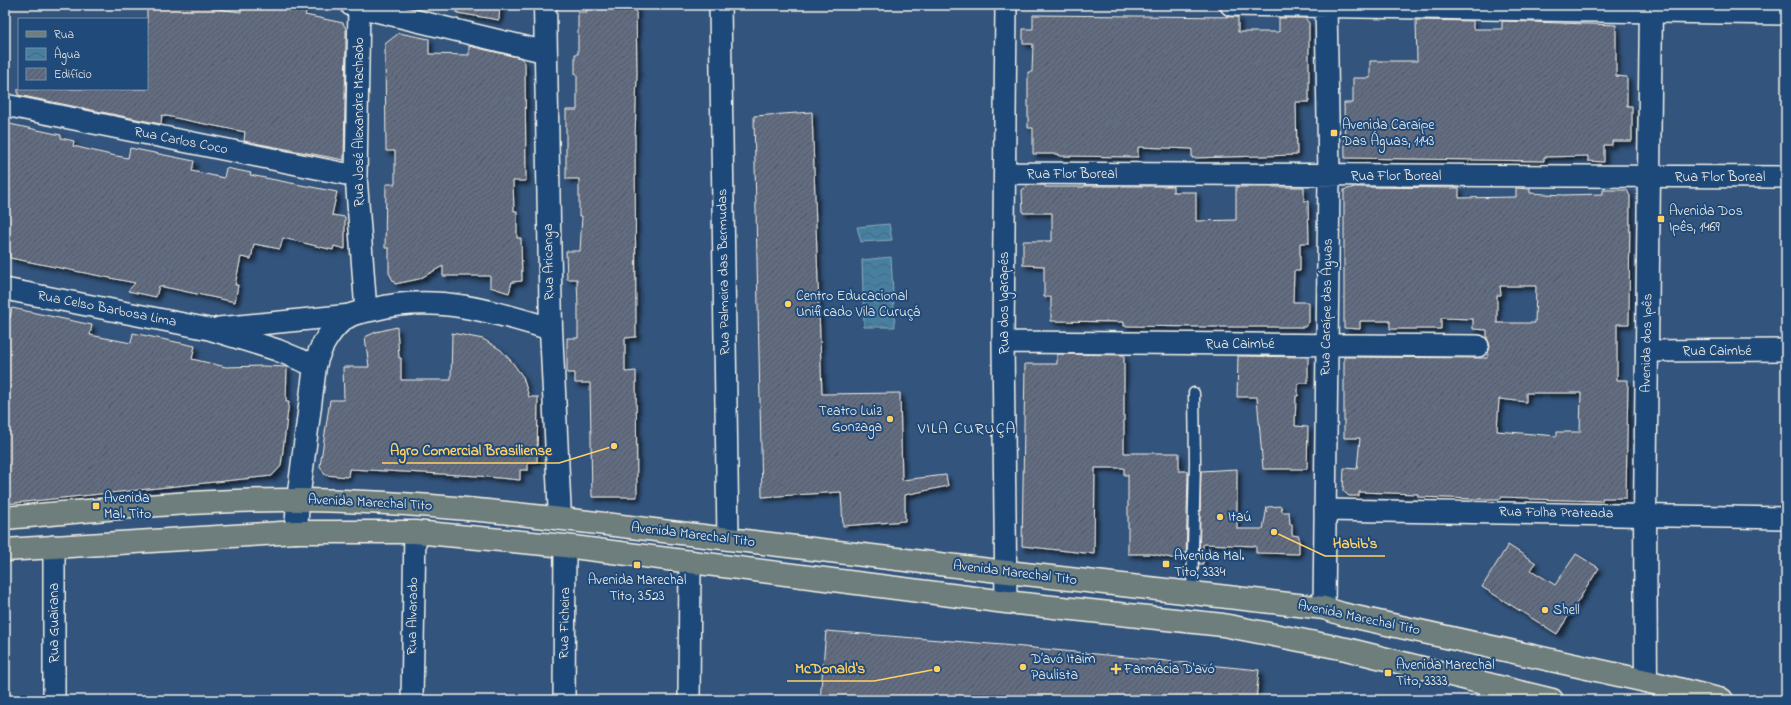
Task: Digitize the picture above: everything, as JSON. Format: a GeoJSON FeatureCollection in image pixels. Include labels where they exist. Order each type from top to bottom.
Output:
{"type":"FeatureCollection","features":[{"type":"Feature","properties":{"kind":"main road","name":"Avenida Marechal Tito"},"geometry":{"type":"LineString","coordinates":[[5,518],[238,501],[298,500],[425,506],[560,518],[1192,594],[1324,608],[1349,615],[1646,680],[1722,700]]}},
{"type":"Feature","properties":{"kind":"main road","name":"Avenida Marechal Tito"},"geometry":{"type":"LineString","coordinates":[[5,550],[296,532],[414,532],[565,546],[690,560],[1006,602],[1223,625],[1346,649],[1552,700]]}},
{"type":"Feature","properties":{"kind":"main road"},"geometry":{"type":"LineString","coordinates":[[1263,633],[1324,608]]}},
{"type":"Feature","properties":{"kind":"street","name":"Rua Aricanga"},"geometry":{"type":"LineString","coordinates":[[545,5],[550,329],[560,518]]}},
{"type":"Feature","properties":{"kind":"street","name":"Rua Palmeira das Bermudas"},"geometry":{"type":"LineString","coordinates":[[720,5],[728,539]]}},
{"type":"Feature","properties":{"kind":"street","name":"Rua dos Igarapés"},"geometry":{"type":"LineString","coordinates":[[1006,5],[1003,342],[1006,602]]}},
{"type":"Feature","properties":{"kind":"street"},"geometry":{"type":"LineString","coordinates":[[1231,5],[1651,8],[1786,14]]}},
{"type":"Feature","properties":{"kind":"street"},"geometry":{"type":"LineString","coordinates":[[356,6],[546,52]]}},
{"type":"Feature","properties":{"kind":"street","name":"Rua José Alexandre Machado"},"geometry":{"type":"LineString","coordinates":[[356,6],[358,313]]}},
{"type":"Feature","properties":{"kind":"street","name":"Rua Caraípe das Águas"},"geometry":{"type":"LineString","coordinates":[[1324,608],[1329,175],[1326,6]]}},
{"type":"Feature","properties":{"kind":"street","name":"Avenida dos Ipês"},"geometry":{"type":"LineString","coordinates":[[1646,680],[1645,515],[1651,8]]}},
{"type":"Feature","properties":{"kind":"street","name":"Rua Carlos Coco"},"geometry":{"type":"LineString","coordinates":[[5,105],[356,176]]}},
{"type":"Feature","properties":{"kind":"street","name":"Rua Flor Boreal"},"geometry":{"type":"LineString","coordinates":[[1005,174],[1786,178]]}},
{"type":"Feature","properties":{"kind":"street","name":"Rua Celso Barbosa Lima"},"geometry":{"type":"LineString","coordinates":[[5,289],[209,329],[277,350],[316,366]]}},
{"type":"Feature","properties":{"kind":"street"},"geometry":{"type":"LineString","coordinates":[[298,500],[318,356],[333,330],[358,313],[397,303],[432,303],[465,306],[504,314],[550,329]]}},
{"type":"Feature","properties":{"kind":"street","name":"Rua Celso Barbosa Lima"},"geometry":{"type":"LineString","coordinates":[[209,329],[358,313]]}},
{"type":"Feature","properties":{"kind":"street","name":"Rua Caimbé"},"geometry":{"type":"LineString","coordinates":[[1003,342],[1478,346]]}},
{"type":"Feature","properties":{"kind":"street","name":"Rua Caimbé"},"geometry":{"type":"LineString","coordinates":[[1648,351],[1786,350]]}},
{"type":"Feature","properties":{"kind":"street","name":"Avenida Marechal Tito"},"geometry":{"type":"LineString","coordinates":[[296,532],[298,500]]}},
{"type":"Feature","properties":{"kind":"street","name":"Rua Folha Prateada"},"geometry":{"type":"LineString","coordinates":[[1325,510],[1786,518]]}},
{"type":"Feature","properties":{"kind":"street","name":"Rua Alvarado"},"geometry":{"type":"LineString","coordinates":[[412,700],[414,532]]}},
{"type":"Feature","properties":{"kind":"street","name":"Rua Guairana"},"geometry":{"type":"LineString","coordinates":[[54,546],[54,700]]}},
{"type":"Feature","properties":{"kind":"street","name":"Rua Ficheira"},"geometry":{"type":"LineString","coordinates":[[564,700],[565,546]]}},
{"type":"Feature","properties":{"kind":"street"},"geometry":{"type":"LineString","coordinates":[[690,560],[690,700]]}},
{"type":"Feature","properties":{"kind":"lane"},"geometry":{"type":"LineString","coordinates":[[1192,594],[1195,462],[1194,393]]}},
{"type":"Feature","properties":{"kind":"water"},"geometry":{"type":"Polygon","coordinates":[[[889,224],[892,240],[861,242],[857,227],[889,224]]]}},
{"type":"Feature","properties":{"kind":"water"},"geometry":{"type":"Polygon","coordinates":[[[891,257],[895,327],[864,327],[862,260],[891,257]]]}},
{"type":"Feature","properties":{"kind":"building"},"geometry":{"type":"Polygon","coordinates":[[[147,5],[212,5],[211,8],[241,12],[242,5],[277,5],[306,12],[305,15],[343,23],[346,29],[344,160],[244,141],[245,132],[162,115],[161,124],[18,95],[18,90],[148,90],[147,5]]]}},
{"type":"Feature","properties":{"kind":"building"},"geometry":{"type":"Polygon","coordinates":[[[457,5],[500,5],[499,20],[457,13],[457,5]]]}},
{"type":"Feature","properties":{"kind":"building"},"geometry":{"type":"Polygon","coordinates":[[[587,5],[636,5],[636,337],[625,338],[625,372],[636,371],[637,497],[592,497],[590,383],[575,383],[575,373],[567,373],[567,338],[578,338],[578,307],[577,279],[567,279],[566,251],[580,251],[582,216],[579,216],[579,179],[566,179],[566,110],[577,110],[577,74],[575,74],[575,54],[578,54],[578,12],[587,12],[587,5]]]}},
{"type":"Feature","properties":{"kind":"building"},"geometry":{"type":"Polygon","coordinates":[[[1033,15],[1238,17],[1238,32],[1279,32],[1279,18],[1305,18],[1309,23],[1309,102],[1296,102],[1297,155],[1192,158],[1192,149],[1138,147],[1138,157],[1059,156],[1059,154],[1033,154],[1033,128],[1028,128],[1028,72],[1032,72],[1033,44],[1023,44],[1023,29],[1033,29],[1033,15]]]}},
{"type":"Feature","properties":{"kind":"building"},"geometry":{"type":"Polygon","coordinates":[[[1416,20],[1473,21],[1473,29],[1502,29],[1502,21],[1616,25],[1616,76],[1627,77],[1627,106],[1632,106],[1632,141],[1612,141],[1612,145],[1604,145],[1604,162],[1588,161],[1588,156],[1544,157],[1544,161],[1345,158],[1344,103],[1353,103],[1353,78],[1370,78],[1370,61],[1417,61],[1416,20]]]}},
{"type":"Feature","properties":{"kind":"building"},"geometry":{"type":"Polygon","coordinates":[[[399,33],[429,39],[429,54],[469,55],[469,46],[521,58],[525,63],[526,181],[513,181],[514,211],[517,211],[517,238],[521,238],[522,281],[512,282],[509,293],[490,287],[490,276],[443,276],[443,266],[419,279],[395,284],[389,273],[389,248],[385,248],[386,184],[395,184],[395,151],[386,151],[385,44],[399,33]]]}},
{"type":"Feature","properties":{"kind":"building","name":"Centro Educacional Unificado Vila Curuçá"},"geometry":{"type":"Polygon","coordinates":[[[812,112],[822,394],[900,393],[902,480],[946,475],[948,486],[905,495],[905,521],[843,526],[841,492],[762,497],[754,116],[812,112]]]}},
{"type":"Feature","properties":{"kind":"building"},"geometry":{"type":"Polygon","coordinates":[[[5,123],[61,135],[61,138],[74,141],[73,146],[111,155],[128,158],[130,148],[194,161],[192,171],[224,178],[226,168],[251,173],[250,175],[337,192],[332,215],[345,217],[345,249],[334,246],[333,250],[283,238],[280,249],[254,244],[251,259],[241,257],[235,285],[238,285],[235,302],[159,286],[156,297],[128,291],[135,283],[10,258],[10,252],[5,251],[5,123]]]}},
{"type":"Feature","properties":{"kind":"building"},"geometry":{"type":"Polygon","coordinates":[[[1029,185],[1045,185],[1045,187],[1173,186],[1173,192],[1196,192],[1196,221],[1236,220],[1236,187],[1304,187],[1304,201],[1308,201],[1309,243],[1300,243],[1300,271],[1294,271],[1293,302],[1309,302],[1309,322],[1305,327],[1205,327],[1124,326],[1124,322],[1051,321],[1051,297],[1044,297],[1044,266],[1023,265],[1023,241],[1052,241],[1052,213],[1023,213],[1022,190],[1029,185]]]}},
{"type":"Feature","properties":{"kind":"building"},"geometry":{"type":"Polygon","coordinates":[[[1355,187],[1459,188],[1459,198],[1516,197],[1516,188],[1530,189],[1530,193],[1563,195],[1603,194],[1603,190],[1627,190],[1630,196],[1629,324],[1617,324],[1617,380],[1628,380],[1626,498],[1602,498],[1602,501],[1501,497],[1501,499],[1474,499],[1418,497],[1418,494],[1359,492],[1359,496],[1349,496],[1343,491],[1344,468],[1357,469],[1360,438],[1344,438],[1344,357],[1487,358],[1490,346],[1487,339],[1487,330],[1473,329],[1473,319],[1441,318],[1441,329],[1390,329],[1390,321],[1360,321],[1360,329],[1344,328],[1344,190],[1355,187]],[[1500,286],[1501,295],[1497,295],[1497,323],[1535,323],[1536,286],[1500,286]],[[1526,393],[1526,402],[1499,399],[1497,431],[1557,436],[1557,432],[1580,432],[1581,393],[1526,393]]]}},
{"type":"Feature","properties":{"kind":"building"},"geometry":{"type":"Polygon","coordinates":[[[12,308],[92,325],[90,335],[131,343],[133,333],[195,346],[192,359],[226,367],[287,367],[286,402],[289,402],[281,466],[272,476],[5,504],[5,318],[10,318],[12,308]]]}},
{"type":"Feature","properties":{"kind":"building"},"geometry":{"type":"Polygon","coordinates":[[[397,327],[399,358],[401,358],[401,380],[451,380],[452,333],[483,339],[501,350],[512,362],[523,377],[529,397],[538,397],[537,462],[528,462],[528,470],[520,470],[520,480],[478,476],[349,469],[348,477],[325,475],[320,466],[330,400],[344,400],[343,367],[369,367],[365,337],[376,332],[397,327]]]}},
{"type":"Feature","properties":{"kind":"building"},"geometry":{"type":"Polygon","coordinates":[[[1057,354],[1124,355],[1124,453],[1179,453],[1179,471],[1188,471],[1186,561],[1152,554],[1128,554],[1128,475],[1124,475],[1124,468],[1095,468],[1094,554],[1022,546],[1025,364],[1057,364],[1057,354]]]}},
{"type":"Feature","properties":{"kind":"building"},"geometry":{"type":"Polygon","coordinates":[[[1238,356],[1308,357],[1308,383],[1298,383],[1295,426],[1308,427],[1307,469],[1263,469],[1257,397],[1237,397],[1238,356]]]}},
{"type":"Feature","properties":{"kind":"building"},"geometry":{"type":"Polygon","coordinates":[[[1237,469],[1237,529],[1263,529],[1267,507],[1281,506],[1282,512],[1289,512],[1290,524],[1292,524],[1292,535],[1299,536],[1299,554],[1256,553],[1256,546],[1203,544],[1203,564],[1199,564],[1201,471],[1237,469]]]}},
{"type":"Feature","properties":{"kind":"building","name":"Shell"},"geometry":{"type":"Polygon","coordinates":[[[1508,545],[1536,563],[1531,570],[1555,585],[1576,554],[1599,568],[1557,634],[1482,587],[1508,545]]]}},
{"type":"Feature","properties":{"kind":"building","name":"D’avó Itaim Paulista"},"geometry":{"type":"Polygon","coordinates":[[[826,631],[1003,645],[1259,670],[1256,700],[820,700],[826,631]]]}},
{"type":"Feature","properties":{"kind":"place","name":"Avenida Caraípe Das Águas, 1143"},"geometry":{"type":"Point","coordinates":[1334,133]}},
{"type":"Feature","properties":{"kind":"place","name":"Avenida Dos Ipês, 1469"},"geometry":{"type":"Point","coordinates":[1661,219]}},
{"type":"Feature","properties":{"kind":"place","name":"Centro Educacional Unificado Vila Curuçá"},"geometry":{"type":"Point","coordinates":[788,304]}},
{"type":"Feature","properties":{"kind":"place","name":"Teatro Luiz Gonzaga"},"geometry":{"type":"Point","coordinates":[890,419]}},
{"type":"Feature","properties":{"kind":"place","name":"Agro Comercial Brasiliense"},"geometry":{"type":"Point","coordinates":[614,446]}},
{"type":"Feature","properties":{"kind":"place","name":"Avenida Mal. Tito"},"geometry":{"type":"Point","coordinates":[96,506]}},
{"type":"Feature","properties":{"kind":"place","name":"Itaú"},"geometry":{"type":"Point","coordinates":[1220,517]}},
{"type":"Feature","properties":{"kind":"place","name":"Habib's"},"geometry":{"type":"Point","coordinates":[1274,532]}},
{"type":"Feature","properties":{"kind":"place","name":"Avenida Mal. Tito, 3334"},"geometry":{"type":"Point","coordinates":[1166,564]}},
{"type":"Feature","properties":{"kind":"place","name":"Avenida Marechal Tito, 3523"},"geometry":{"type":"Point","coordinates":[637,565]}},
{"type":"Feature","properties":{"kind":"place","name":"Shell"},"geometry":{"type":"Point","coordinates":[1545,610]}},
{"type":"Feature","properties":{"kind":"place","name":"D’avó Itaim Paulista"},"geometry":{"type":"Point","coordinates":[1023,667]}},
{"type":"Feature","properties":{"kind":"place","name":"McDonald's"},"geometry":{"type":"Point","coordinates":[937,669]}},
{"type":"Feature","properties":{"kind":"place","name":"Farmácia D'avó"},"geometry":{"type":"Point","coordinates":[1116,669]}},
{"type":"Feature","properties":{"kind":"place","name":"Avenida Marechal Tito, 3333"},"geometry":{"type":"Point","coordinates":[1388,673]}},
{"type":"Feature","properties":{"kind":"district","name":"VILA CURUÇA"},"geometry":{"type":"Point","coordinates":[967,429]}}]}
